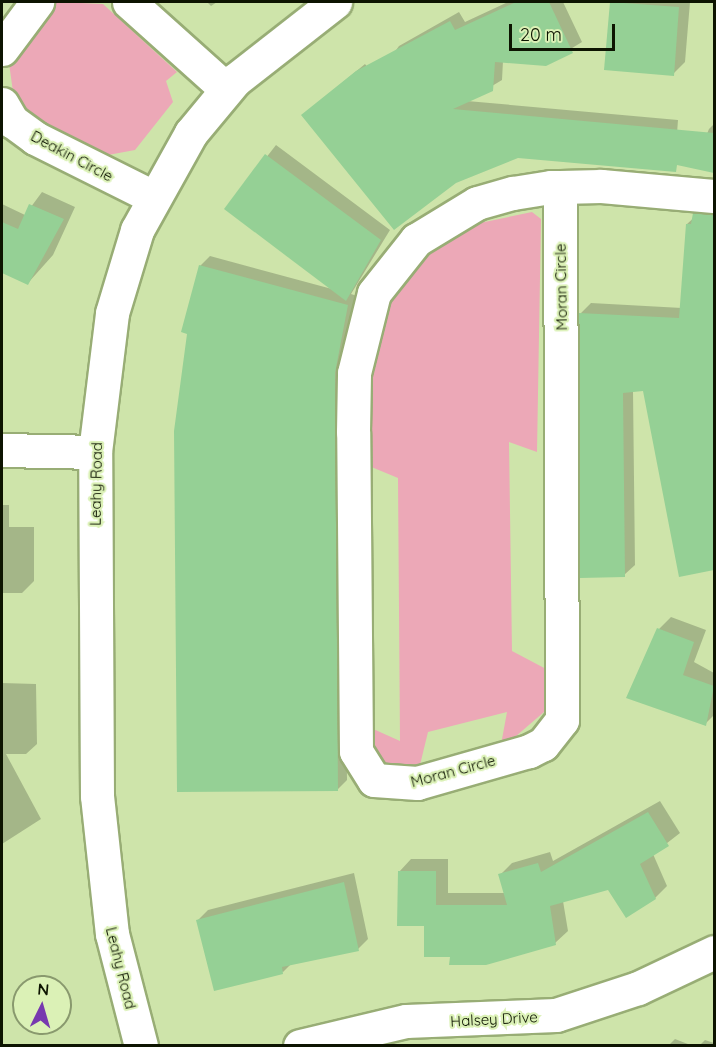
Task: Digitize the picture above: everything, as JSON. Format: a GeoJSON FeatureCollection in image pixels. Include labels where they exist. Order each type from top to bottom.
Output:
{"type":"FeatureCollection","features":[{"type":"Feature","properties":{"kind":"street"},"geometry":{"type":"LineString","coordinates":[[2,49],[37,2]]}},
{"type":"Feature","properties":{"kind":"street"},"geometry":{"type":"LineString","coordinates":[[129,2],[226,89]]}},
{"type":"Feature","properties":{"kind":"street","name":"Leahy Road"},"geometry":{"type":"LineString","coordinates":[[141,1046],[100,863],[95,452],[111,313],[153,197],[226,89],[282,38],[335,2]]}},
{"type":"Feature","properties":{"kind":"street","name":"Deakin Circle"},"geometry":{"type":"LineString","coordinates":[[2,104],[12,121],[35,138],[153,197]]}},
{"type":"Feature","properties":{"kind":"street","name":"Moran Circle"},"geometry":{"type":"LineString","coordinates":[[560,187],[562,720],[543,744],[529,751],[417,783],[374,780],[356,751],[353,432],[362,330],[374,293],[416,240],[477,203],[560,187],[643,187],[714,196]]}},
{"type":"Feature","properties":{"kind":"street"},"geometry":{"type":"LineString","coordinates":[[2,450],[95,452]]}},
{"type":"Feature","properties":{"kind":"street","name":"Halsey Drive"},"geometry":{"type":"LineString","coordinates":[[300,1046],[406,1022],[556,1015],[638,988],[714,952]]}},
{"type":"Feature","properties":{"kind":"shaded area"},"geometry":{"type":"Polygon","coordinates":[[[59,2],[103,4],[177,72],[166,81],[173,102],[135,150],[108,155],[48,128],[14,99],[9,63],[51,4],[59,2]]]}},
{"type":"Feature","properties":{"kind":"shaded area"},"geometry":{"type":"Polygon","coordinates":[[[532,212],[541,219],[537,452],[509,442],[512,651],[548,670],[544,712],[500,750],[507,712],[428,732],[420,765],[408,769],[390,766],[375,754],[371,728],[400,741],[398,478],[369,466],[372,359],[387,305],[432,250],[475,224],[532,212]]]}},
{"type":"Feature","properties":{"kind":"building"},"geometry":{"type":"Polygon","coordinates":[[[516,2],[549,2],[573,53],[546,66],[495,62],[493,91],[453,109],[714,133],[714,173],[677,165],[676,172],[518,158],[456,183],[394,230],[301,115],[356,71],[450,21],[455,30],[516,2]]]}},
{"type":"Feature","properties":{"kind":"building"},"geometry":{"type":"Polygon","coordinates":[[[610,2],[679,7],[674,76],[604,70],[610,2]]]}},
{"type":"Feature","properties":{"kind":"building"},"geometry":{"type":"Polygon","coordinates":[[[265,154],[381,240],[346,301],[224,209],[265,154]]]}},
{"type":"Feature","properties":{"kind":"building"},"geometry":{"type":"Polygon","coordinates":[[[29,204],[64,219],[28,285],[2,273],[2,222],[18,229],[29,204]]]}},
{"type":"Feature","properties":{"kind":"building"},"geometry":{"type":"Polygon","coordinates":[[[693,213],[714,214],[714,570],[679,577],[643,391],[623,393],[625,577],[580,578],[579,313],[679,318],[686,224],[691,224],[693,213]]]}},
{"type":"Feature","properties":{"kind":"building"},"geometry":{"type":"Polygon","coordinates":[[[199,265],[348,305],[335,373],[338,791],[177,792],[174,431],[187,334],[181,332],[199,265]]]}},
{"type":"Feature","properties":{"kind":"building"},"geometry":{"type":"Polygon","coordinates":[[[657,628],[694,642],[683,675],[714,686],[706,726],[626,698],[657,628]]]}},
{"type":"Feature","properties":{"kind":"building"},"geometry":{"type":"Polygon","coordinates":[[[648,812],[669,846],[640,864],[656,899],[626,918],[608,890],[550,906],[556,945],[486,965],[449,965],[450,957],[424,957],[424,926],[397,926],[398,871],[436,871],[436,905],[507,905],[498,874],[538,863],[541,872],[648,812]]]}},
{"type":"Feature","properties":{"kind":"building"},"geometry":{"type":"Polygon","coordinates":[[[344,882],[359,951],[282,967],[283,974],[214,991],[196,920],[344,882]]]}}]}
